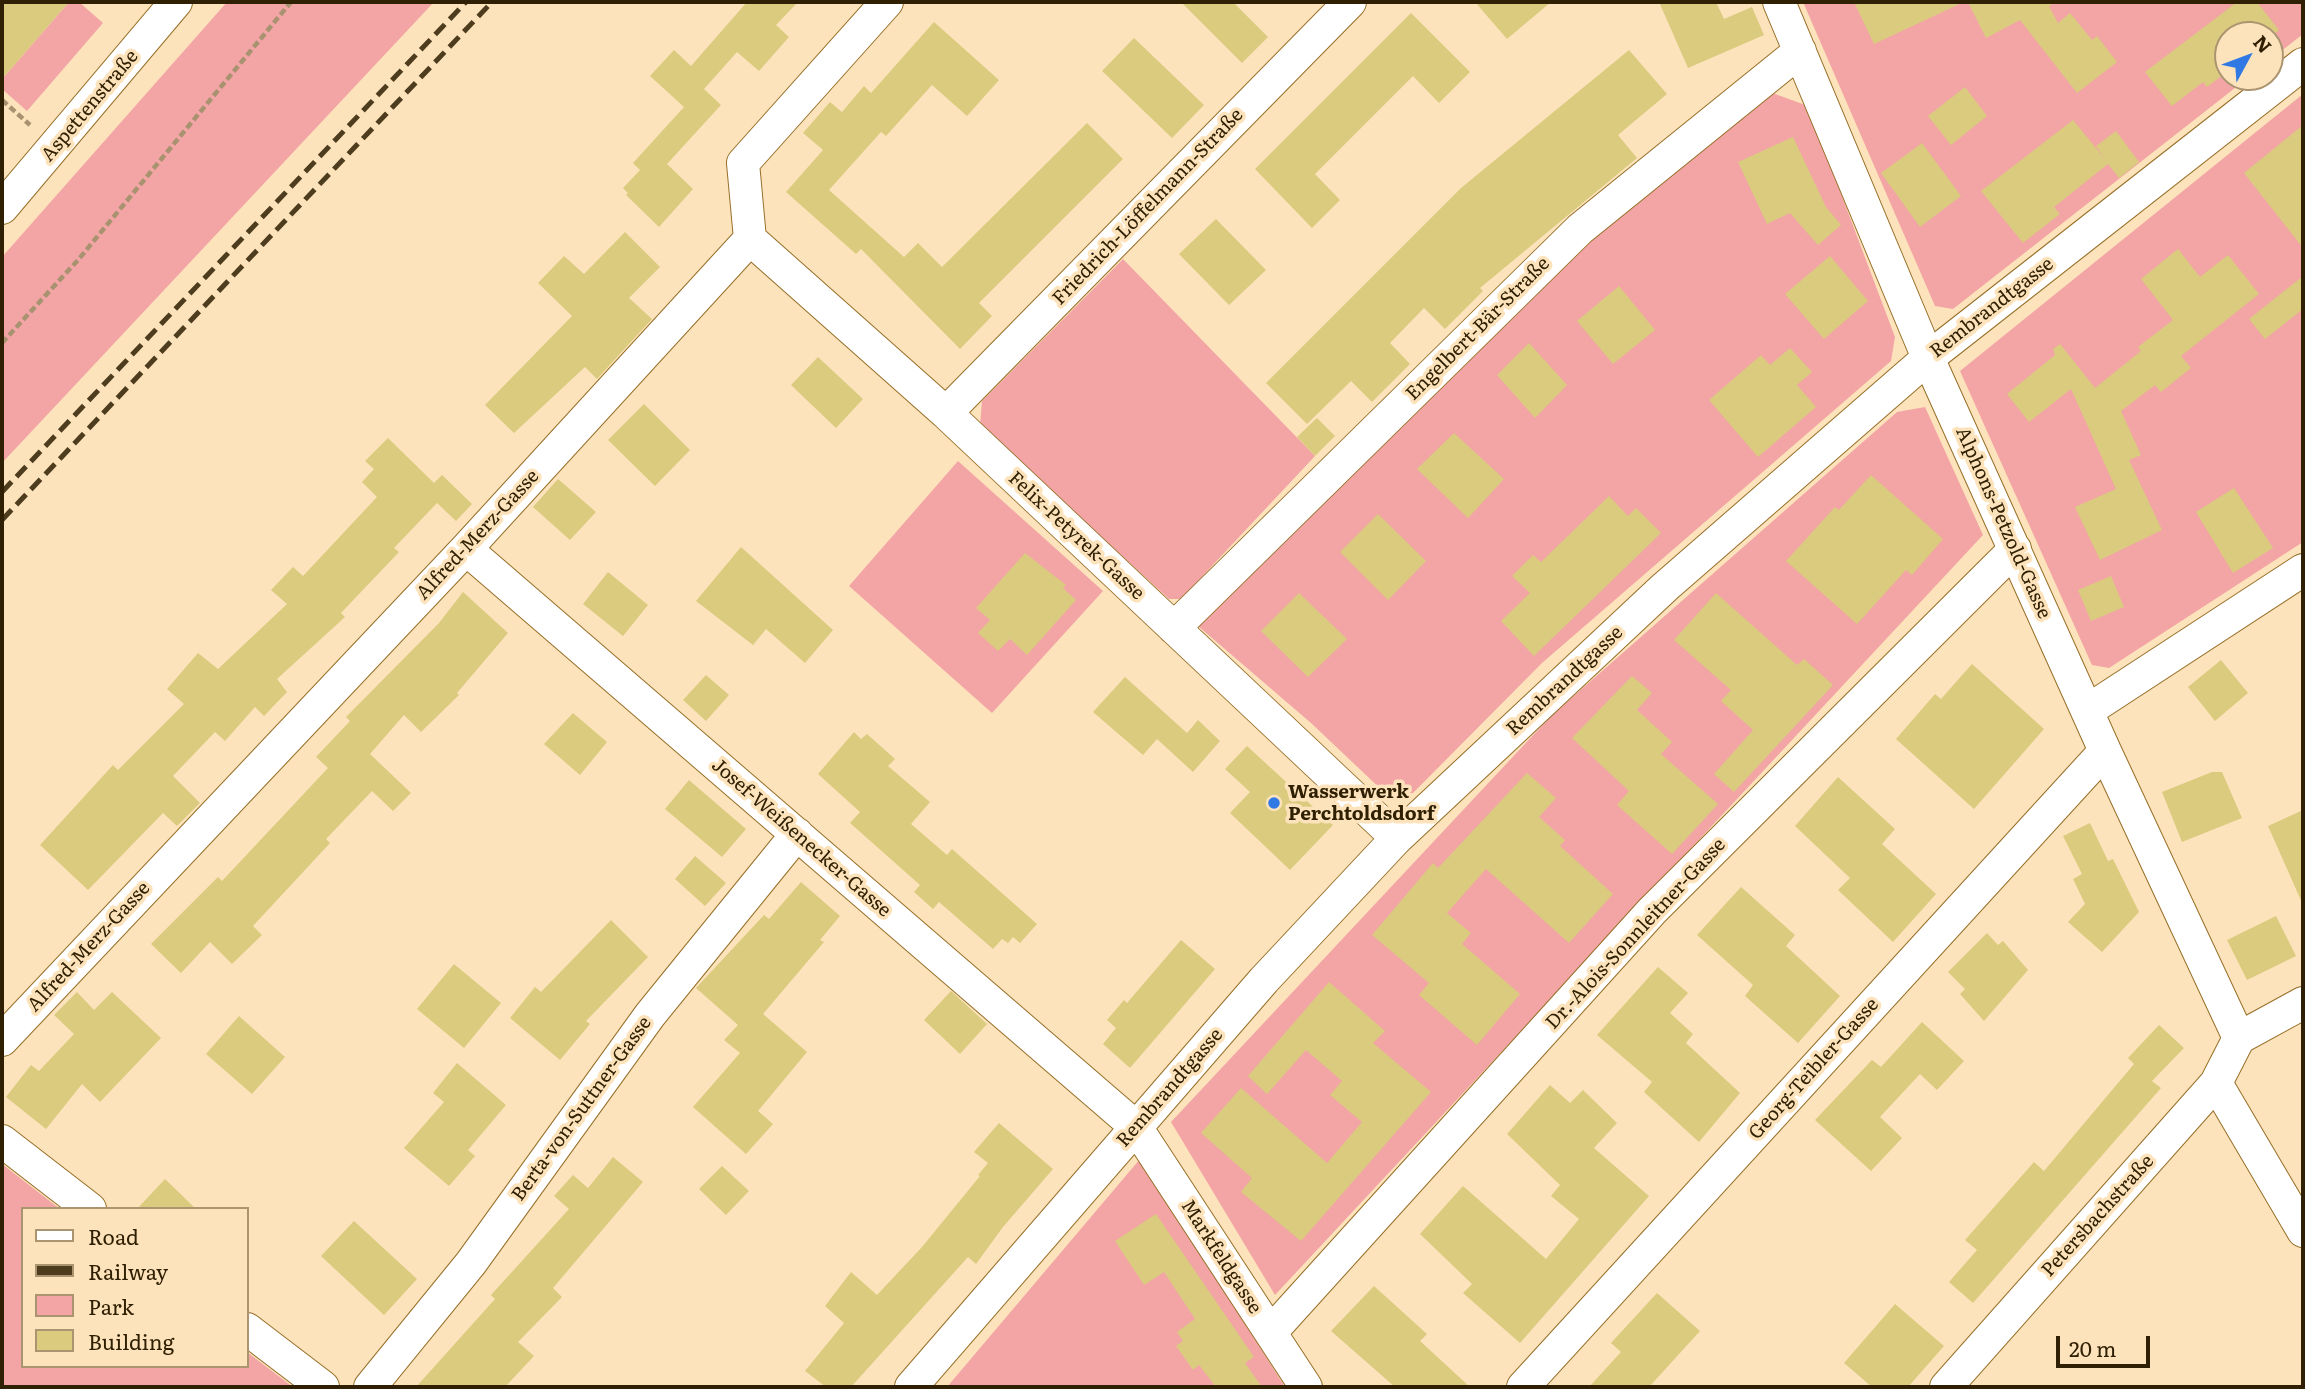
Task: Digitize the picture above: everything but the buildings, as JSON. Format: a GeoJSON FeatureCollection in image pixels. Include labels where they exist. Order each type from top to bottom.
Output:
{"type":"FeatureCollection","features":[{"type":"Feature","properties":{"kind":"street","name":"Aspettenstraße"},"geometry":{"type":"LineString","coordinates":[[2,208],[176,2]]}},
{"type":"Feature","properties":{"kind":"street"},"geometry":{"type":"LineString","coordinates":[[750,239],[743,163],[887,2]]}},
{"type":"Feature","properties":{"kind":"street","name":"Friedrich-Löffelmann-Straße"},"geometry":{"type":"LineString","coordinates":[[946,413],[1350,2]]}},
{"type":"Feature","properties":{"kind":"street","name":"Alphons-Petzold-Gasse"},"geometry":{"type":"LineString","coordinates":[[1779,2],[1928,358],[2105,751],[2239,1038]]}},
{"type":"Feature","properties":{"kind":"street","name":"Engelbert-Bär-Straße"},"geometry":{"type":"LineString","coordinates":[[1174,628],[1580,229],[1800,51]]}},
{"type":"Feature","properties":{"kind":"street","name":"Rembrandtgasse"},"geometry":{"type":"LineString","coordinates":[[911,1387],[1257,988],[1396,838],[1665,587],[1928,358],[2303,64]]}},
{"type":"Feature","properties":{"kind":"street","name":"Felix-Petyrek-Gasse"},"geometry":{"type":"LineString","coordinates":[[750,239],[946,413],[1396,838]]}},
{"type":"Feature","properties":{"kind":"street","name":"Alfred-Merz-Gasse"},"geometry":{"type":"LineString","coordinates":[[2,1040],[466,549],[750,239]]}},
{"type":"Feature","properties":{"kind":"street","name":"Josef-Weißenecker-Gasse"},"geometry":{"type":"LineString","coordinates":[[466,549],[1136,1127]]}},
{"type":"Feature","properties":{"kind":"street","name":"Dr.-Alois-Sonnleitner-Gasse"},"geometry":{"type":"LineString","coordinates":[[1271,1332],[1652,911],[2015,549]]}},
{"type":"Feature","properties":{"kind":"street"},"geometry":{"type":"LineString","coordinates":[[2087,711],[2303,570]]}},
{"type":"Feature","properties":{"kind":"street","name":"Georg-Teibler-Gasse"},"geometry":{"type":"LineString","coordinates":[[1523,1387],[2105,751]]}},
{"type":"Feature","properties":{"kind":"street","name":"Berta-von-Suttner-Gasse"},"geometry":{"type":"LineString","coordinates":[[370,1387],[471,1263],[650,1015],[797,834]]}},
{"type":"Feature","properties":{"kind":"street"},"geometry":{"type":"LineString","coordinates":[[2239,1038],[2303,1003]]}},
{"type":"Feature","properties":{"kind":"street","name":"Petersbachstraße"},"geometry":{"type":"LineString","coordinates":[[1947,1387],[2216,1083],[2239,1038]]}},
{"type":"Feature","properties":{"kind":"street"},"geometry":{"type":"LineString","coordinates":[[2216,1083],[2303,1231]]}},
{"type":"Feature","properties":{"kind":"street","name":"Markfeldgasse"},"geometry":{"type":"LineString","coordinates":[[1136,1127],[1306,1387]]}},
{"type":"Feature","properties":{"kind":"street"},"geometry":{"type":"LineString","coordinates":[[2,1141],[87,1207]]}},
{"type":"Feature","properties":{"kind":"street"},"geometry":{"type":"LineString","coordinates":[[248,1330],[323,1387]]}},
{"type":"Feature","properties":{"kind":"path"},"geometry":{"type":"LineString","coordinates":[[2,343],[78,260],[291,2]]}},
{"type":"Feature","properties":{"kind":"green space"},"geometry":{"type":"Polygon","coordinates":[[[69,2],[79,2],[103,23],[27,111],[2,89],[2,79],[69,2]]]}},
{"type":"Feature","properties":{"kind":"green space"},"geometry":{"type":"Polygon","coordinates":[[[227,2],[434,2],[2,463],[2,257],[227,2]]]}},
{"type":"Feature","properties":{"kind":"green space"},"geometry":{"type":"Polygon","coordinates":[[[1803,2],[2303,2],[2303,34],[2284,49],[2284,21],[2214,21],[2214,91],[2231,91],[1953,309],[1935,306],[1803,2]]]}},
{"type":"Feature","properties":{"kind":"green space"},"geometry":{"type":"Polygon","coordinates":[[[1767,91],[1808,106],[1895,337],[1891,361],[1542,663],[1413,793],[1386,794],[1311,723],[1198,626],[1603,228],[1767,91]]]}},
{"type":"Feature","properties":{"kind":"green space"},"geometry":{"type":"Polygon","coordinates":[[[2303,94],[2303,542],[2109,668],[2092,665],[1960,371],[2303,94]]]}},
{"type":"Feature","properties":{"kind":"green space"},"geometry":{"type":"Polygon","coordinates":[[[1123,259],[1315,456],[1181,599],[1169,599],[980,426],[982,401],[1123,259]]]}},
{"type":"Feature","properties":{"kind":"green space"},"geometry":{"type":"Polygon","coordinates":[[[1925,407],[1983,535],[1275,1295],[1171,1122],[1552,715],[1897,412],[1925,407]]]}},
{"type":"Feature","properties":{"kind":"green space"},"geometry":{"type":"Polygon","coordinates":[[[958,461],[1103,591],[992,713],[849,586],[958,461]]]}},
{"type":"Feature","properties":{"kind":"green space"},"geometry":{"type":"Polygon","coordinates":[[[1140,1159],[1285,1387],[947,1387],[1140,1159]]]}},
{"type":"Feature","properties":{"kind":"green space"},"geometry":{"type":"Polygon","coordinates":[[[2,1164],[57,1207],[21,1207],[21,1368],[248,1368],[248,1353],[293,1387],[2,1387],[2,1164]]]}},
{"type":"Feature","properties":{"kind":"railway"},"geometry":{"type":"LineString","coordinates":[[2,492],[466,2]]}},
{"type":"Feature","properties":{"kind":"railway"},"geometry":{"type":"LineString","coordinates":[[2,520],[492,2]]}},
{"type":"Feature","properties":{"kind":"place","name":"Wasserwerk Perchtoldsdorf"},"geometry":{"type":"Point","coordinates":[1274,803]}}]}
